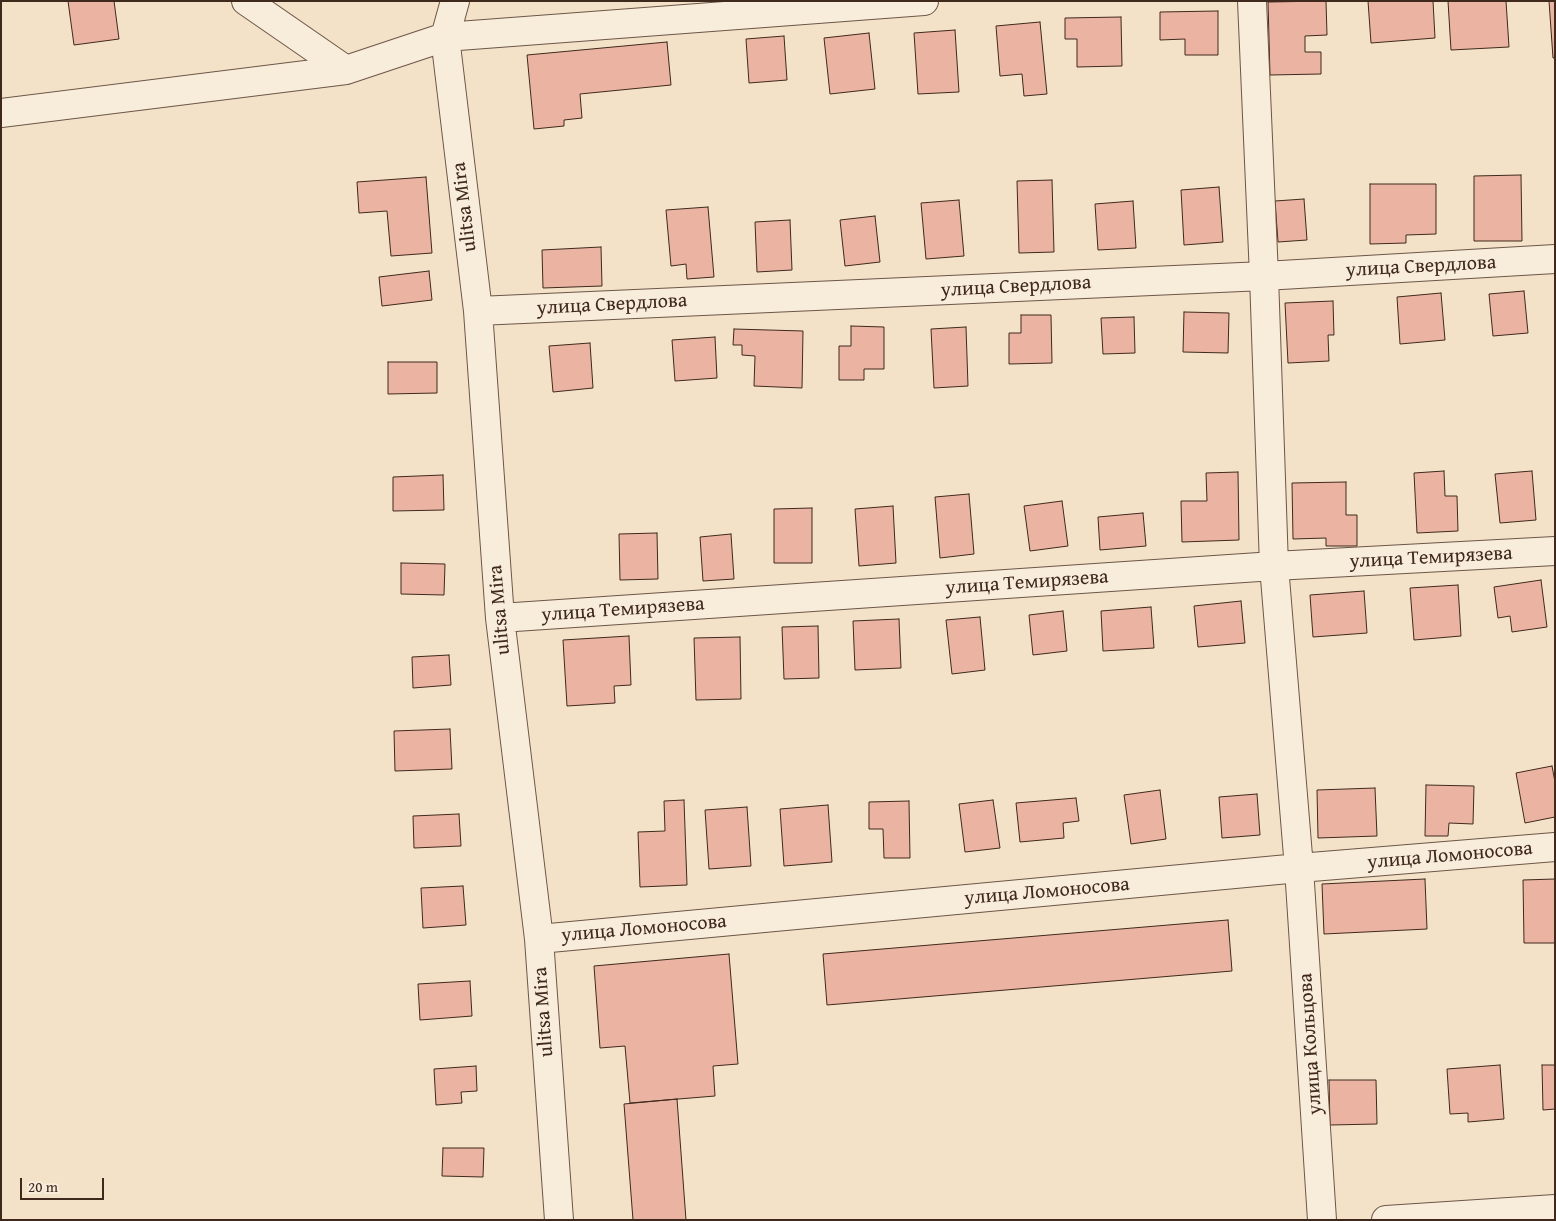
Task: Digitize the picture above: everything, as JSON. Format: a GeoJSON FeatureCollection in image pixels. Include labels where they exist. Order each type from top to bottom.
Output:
{"type":"FeatureCollection","features":[{"type":"Feature","properties":{"kind":"street"},"geometry":{"type":"LineString","coordinates":[[246,1],[346,70]]}},
{"type":"Feature","properties":{"kind":"street","name":"ulitsa Mira"},"geometry":{"type":"LineString","coordinates":[[455,1],[445,37],[478,311],[500,618],[539,939],[559,1220]]}},
{"type":"Feature","properties":{"kind":"street"},"geometry":{"type":"LineString","coordinates":[[1,113],[346,70],[445,37],[924,1]]}},
{"type":"Feature","properties":{"kind":"street","name":"улица Кольцова"},"geometry":{"type":"LineString","coordinates":[[1252,1],[1274,566],[1299,868],[1322,1220]]}},
{"type":"Feature","properties":{"kind":"street","name":"улица Свердлова"},"geometry":{"type":"LineString","coordinates":[[478,311],[1264,276],[1555,258]]}},
{"type":"Feature","properties":{"kind":"street","name":"улица Темирязева"},"geometry":{"type":"LineString","coordinates":[[500,618],[1274,566],[1555,551]]}},
{"type":"Feature","properties":{"kind":"street","name":"улица Ломоносова"},"geometry":{"type":"LineString","coordinates":[[539,939],[1299,868],[1555,847]]}},
{"type":"Feature","properties":{"kind":"street"},"geometry":{"type":"LineString","coordinates":[[1386,1220],[1555,1209]]}},
{"type":"Feature","properties":{"kind":"building"},"geometry":{"type":"Polygon","coordinates":[[[68,1],[114,1],[119,39],[74,45],[68,1]]]}},
{"type":"Feature","properties":{"kind":"building"},"geometry":{"type":"Polygon","coordinates":[[[1326,1],[1327,35],[1305,36],[1305,52],[1321,52],[1321,74],[1270,75],[1268,2],[1326,1]]]}},
{"type":"Feature","properties":{"kind":"building"},"geometry":{"type":"Polygon","coordinates":[[[1368,1],[1433,1],[1435,38],[1371,43],[1368,1]]]}},
{"type":"Feature","properties":{"kind":"building"},"geometry":{"type":"Polygon","coordinates":[[[1448,1],[1506,1],[1509,47],[1451,50],[1448,1]]]}},
{"type":"Feature","properties":{"kind":"building"},"geometry":{"type":"Polygon","coordinates":[[[1549,1],[1555,1],[1555,58],[1553,58],[1549,1]]]}},
{"type":"Feature","properties":{"kind":"building"},"geometry":{"type":"Polygon","coordinates":[[[1218,11],[1218,55],[1185,55],[1185,39],[1160,40],[1160,12],[1218,11]]]}},
{"type":"Feature","properties":{"kind":"building"},"geometry":{"type":"Polygon","coordinates":[[[1121,17],[1122,66],[1077,67],[1077,39],[1065,39],[1065,18],[1121,17]]]}},
{"type":"Feature","properties":{"kind":"building"},"geometry":{"type":"Polygon","coordinates":[[[1040,22],[1047,94],[1024,96],[1022,74],[1000,76],[996,26],[1040,22]]]}},
{"type":"Feature","properties":{"kind":"building"},"geometry":{"type":"Polygon","coordinates":[[[955,30],[959,92],[918,94],[914,33],[955,30]]]}},
{"type":"Feature","properties":{"kind":"building"},"geometry":{"type":"Polygon","coordinates":[[[869,33],[875,89],[830,94],[824,38],[869,33]]]}},
{"type":"Feature","properties":{"kind":"building"},"geometry":{"type":"Polygon","coordinates":[[[784,36],[787,80],[749,83],[746,39],[784,36]]]}},
{"type":"Feature","properties":{"kind":"building"},"geometry":{"type":"Polygon","coordinates":[[[667,42],[671,85],[580,94],[582,118],[564,120],[564,126],[534,129],[527,55],[667,42]]]}},
{"type":"Feature","properties":{"kind":"building"},"geometry":{"type":"Polygon","coordinates":[[[1521,175],[1522,241],[1474,241],[1474,176],[1521,175]]]}},
{"type":"Feature","properties":{"kind":"building"},"geometry":{"type":"Polygon","coordinates":[[[426,177],[432,253],[391,256],[387,211],[359,213],[357,182],[426,177]]]}},
{"type":"Feature","properties":{"kind":"building"},"geometry":{"type":"Polygon","coordinates":[[[1052,180],[1054,252],[1019,253],[1017,181],[1052,180]]]}},
{"type":"Feature","properties":{"kind":"building"},"geometry":{"type":"Polygon","coordinates":[[[1370,184],[1436,184],[1436,234],[1406,235],[1406,243],[1370,244],[1370,184]]]}},
{"type":"Feature","properties":{"kind":"building"},"geometry":{"type":"Polygon","coordinates":[[[1219,187],[1223,242],[1184,245],[1181,190],[1219,187]]]}},
{"type":"Feature","properties":{"kind":"building"},"geometry":{"type":"Polygon","coordinates":[[[1304,199],[1307,240],[1278,242],[1275,201],[1304,199]]]}},
{"type":"Feature","properties":{"kind":"building"},"geometry":{"type":"Polygon","coordinates":[[[959,200],[964,256],[926,259],[921,203],[959,200]]]}},
{"type":"Feature","properties":{"kind":"building"},"geometry":{"type":"Polygon","coordinates":[[[1133,201],[1136,248],[1098,250],[1095,204],[1133,201]]]}},
{"type":"Feature","properties":{"kind":"building"},"geometry":{"type":"Polygon","coordinates":[[[708,207],[714,277],[687,279],[686,264],[671,266],[666,210],[708,207]]]}},
{"type":"Feature","properties":{"kind":"building"},"geometry":{"type":"Polygon","coordinates":[[[875,216],[880,262],[845,266],[840,220],[875,216]]]}},
{"type":"Feature","properties":{"kind":"building"},"geometry":{"type":"Polygon","coordinates":[[[790,220],[792,270],[757,272],[755,222],[790,220]]]}},
{"type":"Feature","properties":{"kind":"building"},"geometry":{"type":"Polygon","coordinates":[[[601,247],[602,286],[543,288],[542,250],[601,247]]]}},
{"type":"Feature","properties":{"kind":"building"},"geometry":{"type":"Polygon","coordinates":[[[429,271],[432,300],[382,306],[379,277],[429,271]]]}},
{"type":"Feature","properties":{"kind":"building"},"geometry":{"type":"Polygon","coordinates":[[[1524,291],[1528,333],[1493,336],[1489,294],[1524,291]]]}},
{"type":"Feature","properties":{"kind":"building"},"geometry":{"type":"Polygon","coordinates":[[[1441,293],[1445,340],[1400,344],[1397,297],[1441,293]]]}},
{"type":"Feature","properties":{"kind":"building"},"geometry":{"type":"Polygon","coordinates":[[[1333,301],[1334,335],[1328,335],[1329,361],[1288,363],[1285,303],[1333,301]]]}},
{"type":"Feature","properties":{"kind":"building"},"geometry":{"type":"Polygon","coordinates":[[[1184,312],[1229,313],[1228,353],[1183,352],[1184,312]]]}},
{"type":"Feature","properties":{"kind":"building"},"geometry":{"type":"Polygon","coordinates":[[[1021,315],[1051,315],[1052,363],[1009,364],[1009,333],[1021,333],[1021,315]]]}},
{"type":"Feature","properties":{"kind":"building"},"geometry":{"type":"Polygon","coordinates":[[[1134,317],[1135,353],[1103,354],[1101,318],[1134,317]]]}},
{"type":"Feature","properties":{"kind":"building"},"geometry":{"type":"Polygon","coordinates":[[[851,326],[884,327],[884,369],[864,369],[864,380],[839,380],[839,346],[851,346],[851,326]]]}},
{"type":"Feature","properties":{"kind":"building"},"geometry":{"type":"Polygon","coordinates":[[[966,327],[968,386],[934,388],[931,329],[966,327]]]}},
{"type":"Feature","properties":{"kind":"building"},"geometry":{"type":"Polygon","coordinates":[[[734,329],[803,331],[802,388],[754,386],[755,356],[742,355],[742,345],[733,345],[734,329]]]}},
{"type":"Feature","properties":{"kind":"building"},"geometry":{"type":"Polygon","coordinates":[[[715,337],[717,378],[675,381],[672,340],[715,337]]]}},
{"type":"Feature","properties":{"kind":"building"},"geometry":{"type":"Polygon","coordinates":[[[590,343],[593,388],[553,392],[549,346],[590,343]]]}},
{"type":"Feature","properties":{"kind":"building"},"geometry":{"type":"Polygon","coordinates":[[[388,362],[437,362],[437,393],[388,394],[388,362]]]}},
{"type":"Feature","properties":{"kind":"building"},"geometry":{"type":"Polygon","coordinates":[[[1444,471],[1445,496],[1457,496],[1458,531],[1417,533],[1414,473],[1444,471]]]}},
{"type":"Feature","properties":{"kind":"building"},"geometry":{"type":"Polygon","coordinates":[[[1532,471],[1536,520],[1500,523],[1495,474],[1532,471]]]}},
{"type":"Feature","properties":{"kind":"building"},"geometry":{"type":"Polygon","coordinates":[[[1238,472],[1239,540],[1182,542],[1181,501],[1207,501],[1206,473],[1238,472]]]}},
{"type":"Feature","properties":{"kind":"building"},"geometry":{"type":"Polygon","coordinates":[[[443,475],[444,510],[393,511],[393,477],[443,475]]]}},
{"type":"Feature","properties":{"kind":"building"},"geometry":{"type":"Polygon","coordinates":[[[1346,482],[1346,515],[1357,515],[1357,546],[1326,546],[1326,538],[1293,539],[1292,483],[1346,482]]]}},
{"type":"Feature","properties":{"kind":"building"},"geometry":{"type":"Polygon","coordinates":[[[969,494],[974,554],[940,558],[935,497],[969,494]]]}},
{"type":"Feature","properties":{"kind":"building"},"geometry":{"type":"Polygon","coordinates":[[[1062,501],[1068,546],[1030,551],[1024,506],[1062,501]]]}},
{"type":"Feature","properties":{"kind":"building"},"geometry":{"type":"Polygon","coordinates":[[[893,506],[896,563],[859,566],[855,509],[893,506]]]}},
{"type":"Feature","properties":{"kind":"building"},"geometry":{"type":"Polygon","coordinates":[[[812,508],[812,563],[774,563],[774,509],[812,508]]]}},
{"type":"Feature","properties":{"kind":"building"},"geometry":{"type":"Polygon","coordinates":[[[1143,513],[1146,546],[1100,550],[1098,517],[1143,513]]]}},
{"type":"Feature","properties":{"kind":"building"},"geometry":{"type":"Polygon","coordinates":[[[657,533],[658,579],[620,580],[619,534],[657,533]]]}},
{"type":"Feature","properties":{"kind":"building"},"geometry":{"type":"Polygon","coordinates":[[[731,534],[734,579],[703,581],[700,537],[731,534]]]}},
{"type":"Feature","properties":{"kind":"building"},"geometry":{"type":"Polygon","coordinates":[[[401,563],[445,564],[444,595],[401,594],[401,563]]]}},
{"type":"Feature","properties":{"kind":"building"},"geometry":{"type":"Polygon","coordinates":[[[1541,580],[1547,627],[1512,632],[1510,616],[1498,618],[1494,587],[1541,580]]]}},
{"type":"Feature","properties":{"kind":"building"},"geometry":{"type":"Polygon","coordinates":[[[1458,585],[1461,636],[1414,640],[1410,588],[1458,585]]]}},
{"type":"Feature","properties":{"kind":"building"},"geometry":{"type":"Polygon","coordinates":[[[1364,591],[1367,633],[1313,637],[1310,595],[1364,591]]]}},
{"type":"Feature","properties":{"kind":"building"},"geometry":{"type":"Polygon","coordinates":[[[1241,601],[1245,643],[1198,647],[1194,606],[1241,601]]]}},
{"type":"Feature","properties":{"kind":"building"},"geometry":{"type":"Polygon","coordinates":[[[1151,607],[1154,648],[1103,651],[1101,611],[1151,607]]]}},
{"type":"Feature","properties":{"kind":"building"},"geometry":{"type":"Polygon","coordinates":[[[1063,611],[1067,651],[1033,655],[1029,615],[1063,611]]]}},
{"type":"Feature","properties":{"kind":"building"},"geometry":{"type":"Polygon","coordinates":[[[980,617],[985,670],[952,674],[946,620],[980,617]]]}},
{"type":"Feature","properties":{"kind":"building"},"geometry":{"type":"Polygon","coordinates":[[[899,619],[901,668],[855,670],[853,621],[899,619]]]}},
{"type":"Feature","properties":{"kind":"building"},"geometry":{"type":"Polygon","coordinates":[[[818,626],[819,678],[784,679],[782,627],[818,626]]]}},
{"type":"Feature","properties":{"kind":"building"},"geometry":{"type":"Polygon","coordinates":[[[629,636],[631,685],[614,686],[615,703],[567,706],[563,640],[629,636]]]}},
{"type":"Feature","properties":{"kind":"building"},"geometry":{"type":"Polygon","coordinates":[[[740,637],[741,699],[696,700],[694,638],[740,637]]]}},
{"type":"Feature","properties":{"kind":"building"},"geometry":{"type":"Polygon","coordinates":[[[449,655],[451,685],[413,688],[412,657],[449,655]]]}},
{"type":"Feature","properties":{"kind":"building"},"geometry":{"type":"Polygon","coordinates":[[[450,729],[452,769],[395,771],[394,731],[450,729]]]}},
{"type":"Feature","properties":{"kind":"building"},"geometry":{"type":"Polygon","coordinates":[[[1552,766],[1555,782],[1555,817],[1525,823],[1516,773],[1552,766]]]}},
{"type":"Feature","properties":{"kind":"building"},"geometry":{"type":"Polygon","coordinates":[[[1426,785],[1474,786],[1473,824],[1449,823],[1448,836],[1425,836],[1426,785]]]}},
{"type":"Feature","properties":{"kind":"building"},"geometry":{"type":"Polygon","coordinates":[[[1375,788],[1377,836],[1318,838],[1317,790],[1375,788]]]}},
{"type":"Feature","properties":{"kind":"building"},"geometry":{"type":"Polygon","coordinates":[[[1160,790],[1166,839],[1131,844],[1124,795],[1160,790]]]}},
{"type":"Feature","properties":{"kind":"building"},"geometry":{"type":"Polygon","coordinates":[[[1257,794],[1260,835],[1222,838],[1219,797],[1257,794]]]}},
{"type":"Feature","properties":{"kind":"building"},"geometry":{"type":"Polygon","coordinates":[[[1076,798],[1079,821],[1063,823],[1064,838],[1020,842],[1016,803],[1076,798]]]}},
{"type":"Feature","properties":{"kind":"building"},"geometry":{"type":"Polygon","coordinates":[[[684,800],[687,885],[640,887],[638,832],[665,831],[664,801],[684,800]]]}},
{"type":"Feature","properties":{"kind":"building"},"geometry":{"type":"Polygon","coordinates":[[[993,800],[1000,848],[965,852],[959,804],[993,800]]]}},
{"type":"Feature","properties":{"kind":"building"},"geometry":{"type":"Polygon","coordinates":[[[909,801],[910,858],[884,858],[883,829],[869,829],[869,802],[909,801]]]}},
{"type":"Feature","properties":{"kind":"building"},"geometry":{"type":"Polygon","coordinates":[[[828,805],[832,862],[784,866],[780,809],[828,805]]]}},
{"type":"Feature","properties":{"kind":"building"},"geometry":{"type":"Polygon","coordinates":[[[747,807],[751,866],[709,869],[705,810],[747,807]]]}},
{"type":"Feature","properties":{"kind":"building"},"geometry":{"type":"Polygon","coordinates":[[[459,814],[461,846],[414,848],[413,816],[459,814]]]}},
{"type":"Feature","properties":{"kind":"building"},"geometry":{"type":"Polygon","coordinates":[[[1425,879],[1427,929],[1324,934],[1322,884],[1425,879]]]}},
{"type":"Feature","properties":{"kind":"building"},"geometry":{"type":"Polygon","coordinates":[[[1555,879],[1555,943],[1524,943],[1523,880],[1555,879]]]}},
{"type":"Feature","properties":{"kind":"building"},"geometry":{"type":"Polygon","coordinates":[[[463,886],[466,925],[423,928],[421,888],[463,886]]]}},
{"type":"Feature","properties":{"kind":"building"},"geometry":{"type":"Polygon","coordinates":[[[1228,920],[1232,971],[827,1005],[823,954],[1228,920]]]}},
{"type":"Feature","properties":{"kind":"building"},"geometry":{"type":"Polygon","coordinates":[[[729,954],[738,1064],[713,1066],[715,1096],[630,1103],[625,1046],[600,1048],[594,966],[729,954]]]}},
{"type":"Feature","properties":{"kind":"building"},"geometry":{"type":"Polygon","coordinates":[[[470,981],[472,1016],[420,1020],[418,984],[470,981]]]}},
{"type":"Feature","properties":{"kind":"building"},"geometry":{"type":"Polygon","coordinates":[[[1500,1065],[1504,1119],[1468,1122],[1468,1113],[1450,1114],[1447,1069],[1500,1065]]]}},
{"type":"Feature","properties":{"kind":"building"},"geometry":{"type":"Polygon","coordinates":[[[1542,1065],[1555,1065],[1555,1109],[1543,1110],[1542,1065]]]}},
{"type":"Feature","properties":{"kind":"building"},"geometry":{"type":"Polygon","coordinates":[[[476,1066],[477,1091],[461,1092],[462,1103],[436,1105],[434,1069],[476,1066]]]}},
{"type":"Feature","properties":{"kind":"building"},"geometry":{"type":"Polygon","coordinates":[[[1329,1080],[1376,1080],[1377,1124],[1330,1125],[1329,1080]]]}},
{"type":"Feature","properties":{"kind":"building"},"geometry":{"type":"Polygon","coordinates":[[[677,1099],[686,1220],[633,1220],[624,1104],[677,1099]]]}},
{"type":"Feature","properties":{"kind":"building"},"geometry":{"type":"Polygon","coordinates":[[[443,1148],[484,1148],[483,1177],[442,1176],[443,1148]]]}}]}
